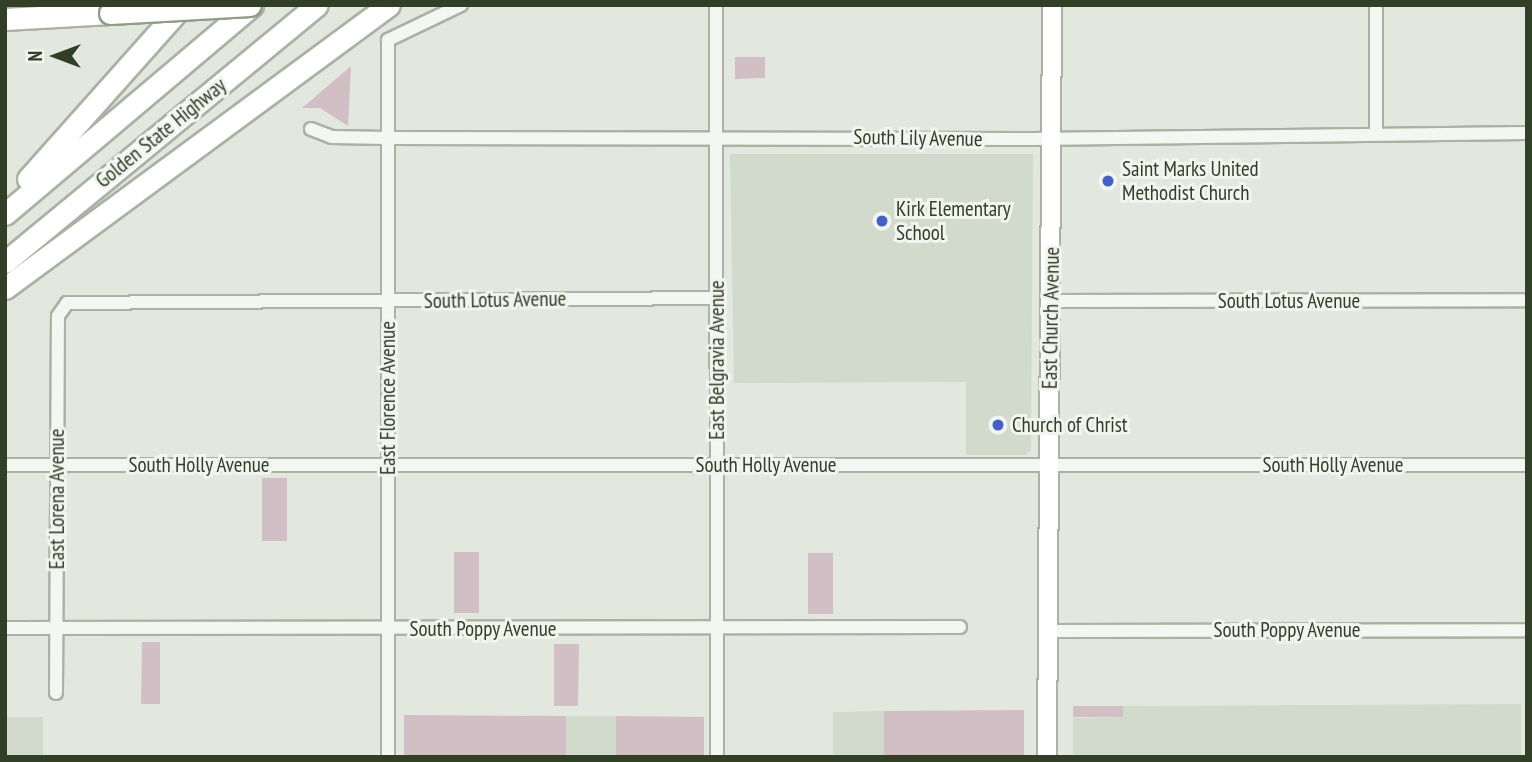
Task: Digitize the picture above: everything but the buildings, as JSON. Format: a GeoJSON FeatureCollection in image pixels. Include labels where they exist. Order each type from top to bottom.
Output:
{"type":"FeatureCollection","features":[{"type":"Feature","properties":{"kind":"highway"},"geometry":{"type":"LineString","coordinates":[[5,202],[183,5]]}},
{"type":"Feature","properties":{"kind":"highway"},"geometry":{"type":"LineString","coordinates":[[5,19],[251,5]]}},
{"type":"Feature","properties":{"kind":"highway","name":"Golden State Highway"},"geometry":{"type":"LineString","coordinates":[[5,214],[251,5]]}},
{"type":"Feature","properties":{"kind":"highway","name":"Golden State Highway"},"geometry":{"type":"LineString","coordinates":[[5,262],[317,5]]}},
{"type":"Feature","properties":{"kind":"highway"},"geometry":{"type":"LineString","coordinates":[[5,288],[389,5]]}},
{"type":"Feature","properties":{"kind":"street","name":"East Florence Avenue"},"geometry":{"type":"LineString","coordinates":[[388,757],[388,40],[461,5]]}},
{"type":"Feature","properties":{"kind":"street","name":"East Belgravia Avenue"},"geometry":{"type":"LineString","coordinates":[[716,5],[717,757]]}},
{"type":"Feature","properties":{"kind":"street","name":"East Church Avenue"},"geometry":{"type":"LineString","coordinates":[[1047,757],[1052,5]]}},
{"type":"Feature","properties":{"kind":"street"},"geometry":{"type":"LineString","coordinates":[[1376,5],[1376,133]]}},
{"type":"Feature","properties":{"kind":"street","name":"South Lily Avenue"},"geometry":{"type":"LineString","coordinates":[[311,129],[332,137],[388,138],[1053,138],[1527,133]]}},
{"type":"Feature","properties":{"kind":"street","name":"South Lotus Avenue"},"geometry":{"type":"LineString","coordinates":[[64,305],[716,298]]}},
{"type":"Feature","properties":{"kind":"street","name":"South Lotus Avenue"},"geometry":{"type":"LineString","coordinates":[[1051,301],[1527,300]]}},
{"type":"Feature","properties":{"kind":"street","name":"East Lorena Avenue"},"geometry":{"type":"LineString","coordinates":[[56,693],[58,316],[64,305]]}},
{"type":"Feature","properties":{"kind":"street","name":"South Holly Avenue"},"geometry":{"type":"LineString","coordinates":[[5,465],[1527,465]]}},
{"type":"Feature","properties":{"kind":"street","name":"South Poppy Avenue"},"geometry":{"type":"LineString","coordinates":[[5,628],[960,627]]}},
{"type":"Feature","properties":{"kind":"street","name":"South Poppy Avenue"},"geometry":{"type":"LineString","coordinates":[[1048,631],[1527,630]]}},
{"type":"Feature","properties":{"kind":"shaded area"},"geometry":{"type":"Polygon","coordinates":[[[735,57],[765,57],[765,78],[735,79],[735,57]]]}},
{"type":"Feature","properties":{"kind":"shaded area"},"geometry":{"type":"Polygon","coordinates":[[[351,66],[348,126],[320,108],[302,108],[351,66]]]}},
{"type":"Feature","properties":{"kind":"shaded area","name":"Kirk Elementary School"},"geometry":{"type":"Polygon","coordinates":[[[730,154],[1033,154],[1031,450],[1025,455],[966,455],[966,382],[734,383],[730,154]]]}},
{"type":"Feature","properties":{"kind":"shaded area"},"geometry":{"type":"Polygon","coordinates":[[[262,478],[287,478],[287,541],[262,541],[262,478]]]}},
{"type":"Feature","properties":{"kind":"shaded area"},"geometry":{"type":"Polygon","coordinates":[[[454,552],[479,552],[479,613],[454,613],[454,552]]]}},
{"type":"Feature","properties":{"kind":"shaded area"},"geometry":{"type":"Polygon","coordinates":[[[808,553],[833,553],[833,614],[808,614],[808,553]]]}},
{"type":"Feature","properties":{"kind":"shaded area"},"geometry":{"type":"Polygon","coordinates":[[[142,642],[160,642],[160,704],[141,704],[142,642]]]}},
{"type":"Feature","properties":{"kind":"shaded area"},"geometry":{"type":"Polygon","coordinates":[[[554,644],[579,644],[578,706],[554,706],[554,644]]]}},
{"type":"Feature","properties":{"kind":"shaded area"},"geometry":{"type":"Polygon","coordinates":[[[1521,704],[1521,757],[1073,757],[1073,718],[1123,717],[1123,706],[1521,704]]]}},
{"type":"Feature","properties":{"kind":"shaded area"},"geometry":{"type":"Polygon","coordinates":[[[1073,706],[1123,706],[1123,717],[1073,717],[1073,706]]]}},
{"type":"Feature","properties":{"kind":"shaded area"},"geometry":{"type":"Polygon","coordinates":[[[1024,710],[1024,757],[884,757],[884,711],[1024,710]]]}},
{"type":"Feature","properties":{"kind":"shaded area"},"geometry":{"type":"Polygon","coordinates":[[[884,711],[884,757],[833,757],[833,712],[884,711]]]}},
{"type":"Feature","properties":{"kind":"shaded area"},"geometry":{"type":"Polygon","coordinates":[[[404,715],[566,716],[566,757],[404,757],[404,715]]]}},
{"type":"Feature","properties":{"kind":"shaded area"},"geometry":{"type":"Polygon","coordinates":[[[566,716],[616,716],[616,757],[566,757],[566,716]]]}},
{"type":"Feature","properties":{"kind":"shaded area"},"geometry":{"type":"Polygon","coordinates":[[[616,716],[704,717],[704,757],[616,757],[616,716]]]}},
{"type":"Feature","properties":{"kind":"shaded area"},"geometry":{"type":"Polygon","coordinates":[[[5,717],[43,717],[43,757],[5,757],[5,717]]]}},
{"type":"Feature","properties":{"kind":"place","name":"Saint Marks United Methodist Church"},"geometry":{"type":"Point","coordinates":[1108,181]}},
{"type":"Feature","properties":{"kind":"place","name":"Kirk Elementary School"},"geometry":{"type":"Point","coordinates":[882,221]}},
{"type":"Feature","properties":{"kind":"place","name":"Church of Christ"},"geometry":{"type":"Point","coordinates":[998,425]}}]}
